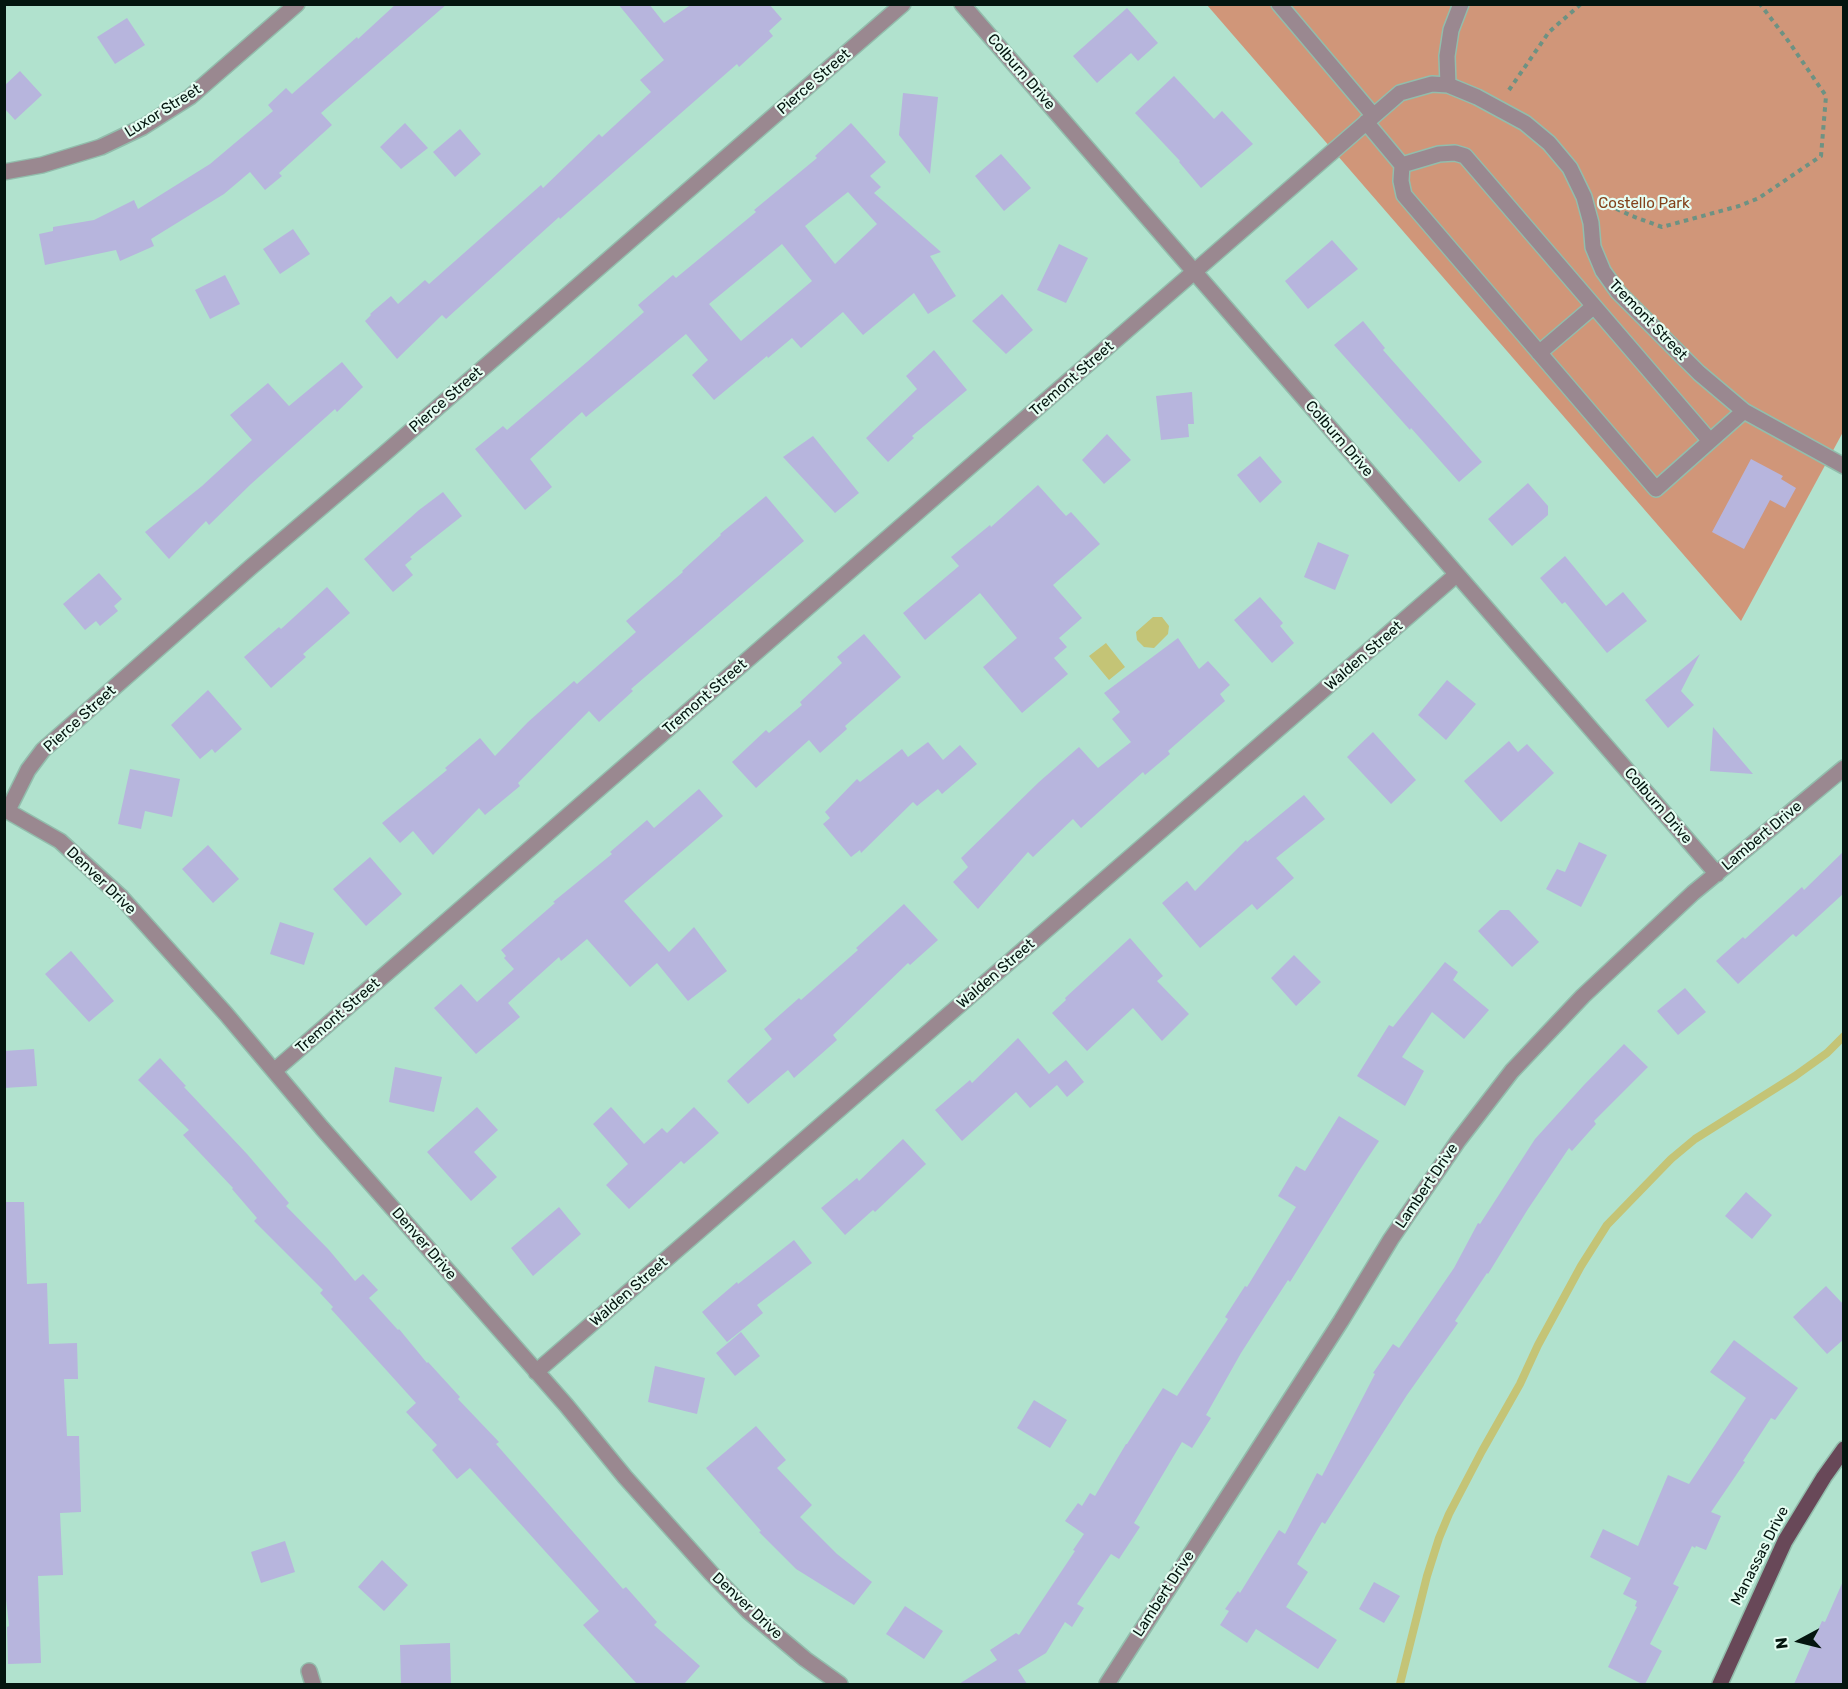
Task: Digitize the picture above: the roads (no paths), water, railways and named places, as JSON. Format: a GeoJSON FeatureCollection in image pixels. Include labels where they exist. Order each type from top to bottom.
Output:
{"type":"FeatureCollection","features":[{"type":"Feature","properties":{"kind":"main road","name":"Manassas Drive"},"geometry":{"type":"LineString","coordinates":[[1720,1684],[1785,1541],[1844,1449]]}},
{"type":"Feature","properties":{"kind":"street","name":"Luxor Street"},"geometry":{"type":"LineString","coordinates":[[4,172],[42,165],[101,147],[143,127],[190,97],[297,4]]}},
{"type":"Feature","properties":{"kind":"street","name":"Pierce Street"},"geometry":{"type":"LineString","coordinates":[[6,809],[28,770],[43,750],[250,567],[384,454],[903,4]]}},
{"type":"Feature","properties":{"kind":"street","name":"Colburn Drive"},"geometry":{"type":"LineString","coordinates":[[962,4],[1717,874]]}},
{"type":"Feature","properties":{"kind":"street"},"geometry":{"type":"LineString","coordinates":[[1279,4],[1370,118],[1402,165],[1401,181],[1404,195],[1656,489],[1744,411]]}},
{"type":"Feature","properties":{"kind":"street"},"geometry":{"type":"LineString","coordinates":[[1448,85],[1447,56],[1451,30],[1461,4]]}},
{"type":"Feature","properties":{"kind":"street","name":"Tremont Street"},"geometry":{"type":"LineString","coordinates":[[274,1071],[1400,93],[1432,84],[1448,85],[1525,123],[1549,143],[1570,168],[1584,197],[1591,223],[1593,247],[1603,271],[1618,291],[1699,373],[1744,411],[1844,466]]}},
{"type":"Feature","properties":{"kind":"street"},"geometry":{"type":"LineString","coordinates":[[1402,165],[1439,154],[1455,153],[1465,156],[1710,441]]}},
{"type":"Feature","properties":{"kind":"street"},"geometry":{"type":"LineString","coordinates":[[1539,353],[1594,306]]}},
{"type":"Feature","properties":{"kind":"street","name":"Walden Street"},"geometry":{"type":"LineString","coordinates":[[536,1372],[1456,575]]}},
{"type":"Feature","properties":{"kind":"street","name":"Lambert Drive"},"geometry":{"type":"LineString","coordinates":[[1107,1684],[1341,1321],[1391,1239],[1458,1141],[1512,1071],[1583,996],[1693,893],[1844,768]]}},
{"type":"Feature","properties":{"kind":"street","name":"Denver Drive"},"geometry":{"type":"LineString","coordinates":[[6,809],[60,842],[121,897],[226,1014],[566,1405],[625,1478],[711,1573],[748,1611],[805,1659],[840,1684]]}},
{"type":"Feature","properties":{"kind":"waterway"},"geometry":{"type":"LineString","coordinates":[[1400,1684],[1427,1576],[1449,1514],[1581,1266],[1607,1225],[1671,1159],[1695,1139],[1795,1076],[1827,1053],[1844,1036]]}},
{"type":"Feature","properties":{"kind":"park label","name":"Costello Park"},"geometry":{"type":"Point","coordinates":[1644,204]}}]}
